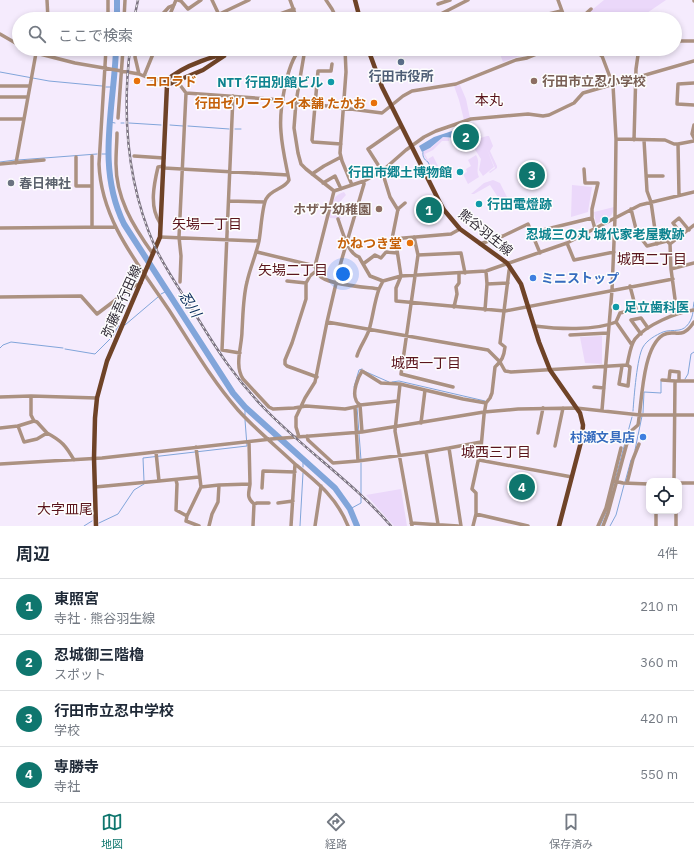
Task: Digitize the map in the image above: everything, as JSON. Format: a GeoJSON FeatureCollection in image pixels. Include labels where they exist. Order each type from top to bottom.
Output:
{"type":"FeatureCollection","features":[{"type":"Feature","properties":{"kind":"main road"},"geometry":{"type":"LineString","coordinates":[[355,0],[358,12]]}},
{"type":"Feature","properties":{"kind":"main road"},"geometry":{"type":"LineString","coordinates":[[166,83],[179,71],[200,61],[219,56]]}},
{"type":"Feature","properties":{"kind":"main road"},"geometry":{"type":"LineString","coordinates":[[166,83],[177,81],[206,68],[224,56]]}},
{"type":"Feature","properties":{"kind":"main road","name":"熊谷羽生線"},"geometry":{"type":"LineString","coordinates":[[370,56],[379,80],[391,106],[439,201],[451,220],[460,229],[509,265],[521,284],[550,370],[576,408],[581,419],[583,432],[560,526]]}},
{"type":"Feature","properties":{"kind":"main road","name":"弥藤吾行田線"},"geometry":{"type":"LineString","coordinates":[[96,526],[94,458],[97,398],[107,361],[160,237],[164,167],[166,83]]}},
{"type":"Feature","properties":{"kind":"street"},"geometry":{"type":"LineString","coordinates":[[47,0],[48,12]]}},
{"type":"Feature","properties":{"kind":"street"},"geometry":{"type":"LineString","coordinates":[[108,0],[108,12]]}},
{"type":"Feature","properties":{"kind":"street"},"geometry":{"type":"LineString","coordinates":[[124,12],[125,0]]}},
{"type":"Feature","properties":{"kind":"street"},"geometry":{"type":"LineString","coordinates":[[171,12],[177,0],[181,1],[188,9],[201,0]]}},
{"type":"Feature","properties":{"kind":"street"},"geometry":{"type":"LineString","coordinates":[[212,0],[218,12]]}},
{"type":"Feature","properties":{"kind":"street"},"geometry":{"type":"LineString","coordinates":[[223,12],[249,0]]}},
{"type":"Feature","properties":{"kind":"street"},"geometry":{"type":"LineString","coordinates":[[291,0],[295,12]]}},
{"type":"Feature","properties":{"kind":"street"},"geometry":{"type":"LineString","coordinates":[[326,0],[334,12]]}},
{"type":"Feature","properties":{"kind":"street"},"geometry":{"type":"LineString","coordinates":[[438,4],[450,0]]}},
{"type":"Feature","properties":{"kind":"street"},"geometry":{"type":"LineString","coordinates":[[445,12],[468,0]]}},
{"type":"Feature","properties":{"kind":"street"},"geometry":{"type":"LineString","coordinates":[[557,12],[561,11],[558,0]]}},
{"type":"Feature","properties":{"kind":"street"},"geometry":{"type":"LineString","coordinates":[[445,1],[449,10]]}},
{"type":"Feature","properties":{"kind":"street"},"geometry":{"type":"LineString","coordinates":[[164,12],[169,7],[174,5]]}},
{"type":"Feature","properties":{"kind":"street"},"geometry":{"type":"LineString","coordinates":[[286,12],[294,9]]}},
{"type":"Feature","properties":{"kind":"street"},"geometry":{"type":"LineString","coordinates":[[0,34],[12,41]]}},
{"type":"Feature","properties":{"kind":"street"},"geometry":{"type":"LineString","coordinates":[[682,41],[694,42]]}},
{"type":"Feature","properties":{"kind":"street"},"geometry":{"type":"LineString","coordinates":[[16,163],[35,56]]}},
{"type":"Feature","properties":{"kind":"street"},"geometry":{"type":"LineString","coordinates":[[51,56],[75,63],[139,74],[166,83]]}},
{"type":"Feature","properties":{"kind":"street"},"geometry":{"type":"LineString","coordinates":[[106,56],[99,174],[105,202],[115,227],[222,392],[239,411],[330,494],[339,507],[348,526]]}},
{"type":"Feature","properties":{"kind":"street"},"geometry":{"type":"LineString","coordinates":[[118,118],[122,56]]}},
{"type":"Feature","properties":{"kind":"street"},"geometry":{"type":"LineString","coordinates":[[135,56],[139,74]]}},
{"type":"Feature","properties":{"kind":"street"},"geometry":{"type":"LineString","coordinates":[[144,76],[152,56]]}},
{"type":"Feature","properties":{"kind":"street"},"geometry":{"type":"LineString","coordinates":[[294,56],[286,80],[280,120],[280,131],[289,180],[287,185],[268,196],[265,202],[257,252],[246,287],[242,318],[240,376],[269,407],[273,409],[294,408],[300,406],[344,409],[360,405],[398,401]]}},
{"type":"Feature","properties":{"kind":"street"},"geometry":{"type":"LineString","coordinates":[[304,56],[296,102],[294,128],[298,153],[301,164],[334,191]]}},
{"type":"Feature","properties":{"kind":"street"},"geometry":{"type":"LineString","coordinates":[[346,56],[341,156],[352,185]]}},
{"type":"Feature","properties":{"kind":"street"},"geometry":{"type":"LineString","coordinates":[[296,102],[382,113],[403,96],[412,91],[456,84],[516,60],[532,56]]}},
{"type":"Feature","properties":{"kind":"street"},"geometry":{"type":"LineString","coordinates":[[602,56],[613,85],[616,139],[616,218],[612,290],[602,410]]}},
{"type":"Feature","properties":{"kind":"street"},"geometry":{"type":"LineString","coordinates":[[634,140],[636,69],[638,56]]}},
{"type":"Feature","properties":{"kind":"street"},"geometry":{"type":"LineString","coordinates":[[334,191],[364,181],[382,171],[411,146],[436,131],[471,119],[528,114],[543,116],[549,115],[574,103],[584,93],[694,62]]}},
{"type":"Feature","properties":{"kind":"street"},"geometry":{"type":"LineString","coordinates":[[332,64],[331,72],[318,71],[313,142],[341,144]]}},
{"type":"Feature","properties":{"kind":"street"},"geometry":{"type":"LineString","coordinates":[[177,81],[186,93],[182,170],[180,282]]}},
{"type":"Feature","properties":{"kind":"street"},"geometry":{"type":"LineString","coordinates":[[694,83],[678,84],[678,104],[694,105]]}},
{"type":"Feature","properties":{"kind":"street"},"geometry":{"type":"LineString","coordinates":[[0,86],[30,86]]}},
{"type":"Feature","properties":{"kind":"street"},"geometry":{"type":"LineString","coordinates":[[186,93],[283,100]]}},
{"type":"Feature","properties":{"kind":"street"},"geometry":{"type":"LineString","coordinates":[[233,96],[222,350],[240,353]]}},
{"type":"Feature","properties":{"kind":"street"},"geometry":{"type":"LineString","coordinates":[[0,97],[28,97]]}},
{"type":"Feature","properties":{"kind":"street"},"geometry":{"type":"LineString","coordinates":[[0,119],[24,119]]}},
{"type":"Feature","properties":{"kind":"street"},"geometry":{"type":"LineString","coordinates":[[694,125],[692,134],[694,138]]}},
{"type":"Feature","properties":{"kind":"street"},"geometry":{"type":"LineString","coordinates":[[398,210],[390,197],[382,171],[368,149],[401,126]]}},
{"type":"Feature","properties":{"kind":"street"},"geometry":{"type":"LineString","coordinates":[[117,133],[116,175],[121,197],[128,216],[153,255]]}},
{"type":"Feature","properties":{"kind":"street"},"geometry":{"type":"LineString","coordinates":[[616,139],[665,140],[674,144],[694,141]]}},
{"type":"Feature","properties":{"kind":"street"},"geometry":{"type":"LineString","coordinates":[[644,140],[647,191],[651,202],[657,244]]}},
{"type":"Feature","properties":{"kind":"street"},"geometry":{"type":"LineString","coordinates":[[678,144],[679,195]]}},
{"type":"Feature","properties":{"kind":"street"},"geometry":{"type":"LineString","coordinates":[[92,156],[92,227]]}},
{"type":"Feature","properties":{"kind":"street"},"geometry":{"type":"LineString","coordinates":[[134,156],[164,158]]}},
{"type":"Feature","properties":{"kind":"street"},"geometry":{"type":"LineString","coordinates":[[312,174],[341,156]]}},
{"type":"Feature","properties":{"kind":"street"},"geometry":{"type":"LineString","coordinates":[[76,157],[76,186],[92,186]]}},
{"type":"Feature","properties":{"kind":"street"},"geometry":{"type":"LineString","coordinates":[[0,164],[44,160]]}},
{"type":"Feature","properties":{"kind":"street"},"geometry":{"type":"LineString","coordinates":[[161,224],[154,211],[154,194],[158,167],[182,170],[288,175]]}},
{"type":"Feature","properties":{"kind":"street"},"geometry":{"type":"LineString","coordinates":[[584,169],[585,183],[598,183],[592,209],[592,218],[595,229]]}},
{"type":"Feature","properties":{"kind":"street"},"geometry":{"type":"LineString","coordinates":[[323,183],[335,176],[341,189]]}},
{"type":"Feature","properties":{"kind":"street"},"geometry":{"type":"LineString","coordinates":[[646,176],[664,176]]}},
{"type":"Feature","properties":{"kind":"street"},"geometry":{"type":"LineString","coordinates":[[299,437],[296,428],[296,417],[300,406],[315,382],[317,376],[336,282],[364,181]]}},
{"type":"Feature","properties":{"kind":"street"},"geometry":{"type":"LineString","coordinates":[[334,191],[315,266],[316,271],[320,277],[336,282],[379,290]]}},
{"type":"Feature","properties":{"kind":"street"},"geometry":{"type":"LineString","coordinates":[[338,219],[346,242],[355,256],[359,257],[370,276],[383,281],[401,276],[486,271],[509,265],[595,229],[631,209],[651,202],[694,192]]}},
{"type":"Feature","properties":{"kind":"street"},"geometry":{"type":"LineString","coordinates":[[229,201],[265,202]]}},
{"type":"Feature","properties":{"kind":"street"},"geometry":{"type":"LineString","coordinates":[[405,203],[398,208],[392,239],[397,253],[401,276],[396,288],[396,301],[505,311],[672,279]]}},
{"type":"Feature","properties":{"kind":"street"},"geometry":{"type":"LineString","coordinates":[[631,209],[639,237],[647,246],[667,242],[670,244]]}},
{"type":"Feature","properties":{"kind":"street"},"geometry":{"type":"LineString","coordinates":[[532,236],[539,231],[592,218]]}},
{"type":"Feature","properties":{"kind":"street"},"geometry":{"type":"LineString","coordinates":[[682,235],[673,223],[679,218],[689,230]]}},
{"type":"Feature","properties":{"kind":"street"},"geometry":{"type":"LineString","coordinates":[[480,244],[503,236],[528,224],[540,253]]}},
{"type":"Feature","properties":{"kind":"street"},"geometry":{"type":"LineString","coordinates":[[670,244],[694,225]]}},
{"type":"Feature","properties":{"kind":"street"},"geometry":{"type":"LineString","coordinates":[[0,228],[115,227]]}},
{"type":"Feature","properties":{"kind":"street"},"geometry":{"type":"LineString","coordinates":[[392,239],[450,234],[460,229]]}},
{"type":"Feature","properties":{"kind":"street"},"geometry":{"type":"LineString","coordinates":[[160,237],[259,241]]}},
{"type":"Feature","properties":{"kind":"street"},"geometry":{"type":"LineString","coordinates":[[414,237],[418,255],[401,374],[453,387]]}},
{"type":"Feature","properties":{"kind":"street"},"geometry":{"type":"LineString","coordinates":[[566,242],[574,260],[614,252]]}},
{"type":"Feature","properties":{"kind":"street"},"geometry":{"type":"LineString","coordinates":[[670,244],[671,269],[677,314]]}},
{"type":"Feature","properties":{"kind":"street"},"geometry":{"type":"LineString","coordinates":[[257,252],[315,266]]}},
{"type":"Feature","properties":{"kind":"street"},"geometry":{"type":"LineString","coordinates":[[363,264],[375,255],[381,258],[386,252],[397,253]]}},
{"type":"Feature","properties":{"kind":"street"},"geometry":{"type":"LineString","coordinates":[[418,255],[461,253],[465,273]]}},
{"type":"Feature","properties":{"kind":"street"},"geometry":{"type":"LineString","coordinates":[[671,269],[694,264]]}},
{"type":"Feature","properties":{"kind":"street"},"geometry":{"type":"LineString","coordinates":[[473,526],[476,514],[476,493],[472,489],[480,461],[484,412],[486,403],[492,393],[495,367],[500,362],[504,354],[505,347],[500,343],[505,311],[509,265]]}},
{"type":"Feature","properties":{"kind":"street"},"geometry":{"type":"LineString","coordinates":[[316,271],[310,276],[306,283],[306,299],[285,360],[285,364],[317,376]]}},
{"type":"Feature","properties":{"kind":"street"},"geometry":{"type":"LineString","coordinates":[[485,310],[487,284],[486,271]]}},
{"type":"Feature","properties":{"kind":"street"},"geometry":{"type":"LineString","coordinates":[[454,307],[457,294],[456,287],[459,283],[459,273]]}},
{"type":"Feature","properties":{"kind":"street"},"geometry":{"type":"LineString","coordinates":[[287,281],[306,283]]}},
{"type":"Feature","properties":{"kind":"street"},"geometry":{"type":"LineString","coordinates":[[358,356],[360,348],[369,330],[373,307],[383,281]]}},
{"type":"Feature","properties":{"kind":"street"},"geometry":{"type":"LineString","coordinates":[[0,297],[81,296],[97,314],[134,286],[141,283]]}},
{"type":"Feature","properties":{"kind":"street"},"geometry":{"type":"LineString","coordinates":[[487,284],[508,283]]}},
{"type":"Feature","properties":{"kind":"street"},"geometry":{"type":"LineString","coordinates":[[534,326],[558,329],[609,325],[616,322],[620,313],[636,309],[630,286]]}},
{"type":"Feature","properties":{"kind":"street"},"geometry":{"type":"LineString","coordinates":[[622,366],[619,384],[628,386],[630,367],[627,366],[635,339],[648,328],[663,320],[677,314],[694,310]]}},
{"type":"Feature","properties":{"kind":"street"},"geometry":{"type":"LineString","coordinates":[[641,334],[631,320],[641,318],[648,328]]}},
{"type":"Feature","properties":{"kind":"street"},"geometry":{"type":"LineString","coordinates":[[327,322],[488,350],[500,362],[505,371],[511,372],[627,366]]}},
{"type":"Feature","properties":{"kind":"street"},"geometry":{"type":"LineString","coordinates":[[616,322],[632,345]]}},
{"type":"Feature","properties":{"kind":"street"},"geometry":{"type":"LineString","coordinates":[[598,526],[615,482],[630,432],[638,425],[642,415],[645,374],[647,361],[651,352],[662,336],[666,334],[685,332],[690,329],[694,322]]}},
{"type":"Feature","properties":{"kind":"street"},"geometry":{"type":"LineString","coordinates":[[570,335],[608,333]]}},
{"type":"Feature","properties":{"kind":"street"},"geometry":{"type":"LineString","coordinates":[[362,432],[360,405],[355,399],[355,393],[359,375],[362,371],[381,383],[400,384],[463,400],[486,403]]}},
{"type":"Feature","properties":{"kind":"street"},"geometry":{"type":"LineString","coordinates":[[669,380],[670,372],[679,372],[675,415],[674,478]]}},
{"type":"Feature","properties":{"kind":"street"},"geometry":{"type":"LineString","coordinates":[[662,380],[694,381]]}},
{"type":"Feature","properties":{"kind":"street"},"geometry":{"type":"LineString","coordinates":[[400,384],[395,431],[411,525],[438,524],[458,526]]}},
{"type":"Feature","properties":{"kind":"street"},"geometry":{"type":"LineString","coordinates":[[594,387],[604,388]]}},
{"type":"Feature","properties":{"kind":"street"},"geometry":{"type":"LineString","coordinates":[[421,423],[425,390]]}},
{"type":"Feature","properties":{"kind":"street"},"geometry":{"type":"LineString","coordinates":[[31,396],[31,415],[34,421],[37,422],[47,433],[60,440],[67,447],[74,460]]}},
{"type":"Feature","properties":{"kind":"street"},"geometry":{"type":"LineString","coordinates":[[0,397],[31,396],[97,398]]}},
{"type":"Feature","properties":{"kind":"street"},"geometry":{"type":"LineString","coordinates":[[355,407],[358,461]]}},
{"type":"Feature","properties":{"kind":"street"},"geometry":{"type":"LineString","coordinates":[[538,433],[543,408]]}},
{"type":"Feature","properties":{"kind":"street"},"geometry":{"type":"LineString","coordinates":[[555,446],[563,408]]}},
{"type":"Feature","properties":{"kind":"street"},"geometry":{"type":"LineString","coordinates":[[0,464],[74,460],[307,436],[362,432],[484,412],[518,409],[576,408],[642,415],[694,416]]}},
{"type":"Feature","properties":{"kind":"street"},"geometry":{"type":"LineString","coordinates":[[0,428],[18,426],[34,421]]}},
{"type":"Feature","properties":{"kind":"street"},"geometry":{"type":"LineString","coordinates":[[18,426],[24,442],[37,439],[47,433]]}},
{"type":"Feature","properties":{"kind":"street"},"geometry":{"type":"LineString","coordinates":[[307,436],[308,440],[333,463],[400,456],[481,442]]}},
{"type":"Feature","properties":{"kind":"street"},"geometry":{"type":"LineString","coordinates":[[249,442],[250,484],[248,498],[254,504],[269,503]]}},
{"type":"Feature","properties":{"kind":"street"},"geometry":{"type":"LineString","coordinates":[[625,483],[639,444]]}},
{"type":"Feature","properties":{"kind":"street"},"geometry":{"type":"LineString","coordinates":[[183,526],[201,487],[196,447]]}},
{"type":"Feature","properties":{"kind":"street"},"geometry":{"type":"LineString","coordinates":[[449,448],[461,526]]}},
{"type":"Feature","properties":{"kind":"street"},"geometry":{"type":"LineString","coordinates":[[603,526],[608,513],[621,448]]}},
{"type":"Feature","properties":{"kind":"street"},"geometry":{"type":"LineString","coordinates":[[156,452],[159,480]]}},
{"type":"Feature","properties":{"kind":"street"},"geometry":{"type":"LineString","coordinates":[[426,452],[438,524]]}},
{"type":"Feature","properties":{"kind":"street"},"geometry":{"type":"LineString","coordinates":[[480,461],[572,477]]}},
{"type":"Feature","properties":{"kind":"street"},"geometry":{"type":"LineString","coordinates":[[292,526],[296,464]]}},
{"type":"Feature","properties":{"kind":"street"},"geometry":{"type":"LineString","coordinates":[[262,488],[263,471],[295,472]]}},
{"type":"Feature","properties":{"kind":"street"},"geometry":{"type":"LineString","coordinates":[[95,487],[199,477]]}},
{"type":"Feature","properties":{"kind":"street"},"geometry":{"type":"LineString","coordinates":[[176,480],[176,510],[188,516]]}},
{"type":"Feature","properties":{"kind":"street"},"geometry":{"type":"LineString","coordinates":[[615,482],[646,484]]}},
{"type":"Feature","properties":{"kind":"street"},"geometry":{"type":"LineString","coordinates":[[682,484],[694,483]]}},
{"type":"Feature","properties":{"kind":"street"},"geometry":{"type":"LineString","coordinates":[[201,487],[250,484]]}},
{"type":"Feature","properties":{"kind":"street"},"geometry":{"type":"LineString","coordinates":[[209,526],[212,514],[215,511],[218,502],[219,485]]}},
{"type":"Feature","properties":{"kind":"street"},"geometry":{"type":"LineString","coordinates":[[315,526],[321,486]]}},
{"type":"Feature","properties":{"kind":"street"},"geometry":{"type":"LineString","coordinates":[[278,503],[293,501]]}},
{"type":"Feature","properties":{"kind":"street"},"geometry":{"type":"LineString","coordinates":[[253,526],[254,504]]}},
{"type":"Feature","properties":{"kind":"street"},"geometry":{"type":"LineString","coordinates":[[476,514],[528,526]]}},
{"type":"Feature","properties":{"kind":"street"},"geometry":{"type":"LineString","coordinates":[[656,514],[656,526]]}},
{"type":"Feature","properties":{"kind":"street"},"geometry":{"type":"LineString","coordinates":[[676,514],[676,526]]}},
{"type":"Feature","properties":{"kind":"street"},"geometry":{"type":"LineString","coordinates":[[186,521],[199,526]]}},
{"type":"Feature","properties":{"kind":"shaded area"},"geometry":{"type":"Polygon","coordinates":[[[604,0],[666,0],[648,12],[589,12],[604,0]]]}},
{"type":"Feature","properties":{"kind":"shaded area"},"geometry":{"type":"Polygon","coordinates":[[[501,56],[519,56],[503,62],[501,56]]]}},
{"type":"Feature","properties":{"kind":"shaded area"},"geometry":{"type":"Polygon","coordinates":[[[460,85],[466,99],[470,118],[464,120],[454,86],[460,85]]]}},
{"type":"Feature","properties":{"kind":"shaded area"},"geometry":{"type":"Polygon","coordinates":[[[469,130],[474,140],[489,136],[493,146],[490,151],[497,168],[490,173],[489,172],[495,168],[487,149],[494,167],[483,176],[479,170],[481,159],[472,145],[473,143],[468,133],[455,142],[458,136],[469,130]]]}},
{"type":"Feature","properties":{"kind":"shaded area"},"geometry":{"type":"Polygon","coordinates":[[[443,137],[449,138],[449,141],[442,141],[433,150],[425,154],[433,170],[428,159],[433,156],[440,170],[439,176],[436,177],[423,154],[424,151],[431,148],[443,137]]]}},
{"type":"Feature","properties":{"kind":"shaded area"},"geometry":{"type":"Polygon","coordinates":[[[476,155],[479,177],[468,184],[463,174],[467,172],[466,169],[471,166],[468,160],[476,155]]]}},
{"type":"Feature","properties":{"kind":"shaded area"},"geometry":{"type":"Polygon","coordinates":[[[493,180],[500,183],[507,197],[506,202],[497,206],[496,205],[501,202],[490,185],[474,194],[471,194],[484,183],[493,180]]]}},
{"type":"Feature","properties":{"kind":"shaded area"},"geometry":{"type":"Polygon","coordinates":[[[572,185],[592,187],[588,212],[571,217],[572,185]]]}},
{"type":"Feature","properties":{"kind":"shaded area"},"geometry":{"type":"Polygon","coordinates":[[[344,192],[346,195],[339,206],[341,219],[330,218],[329,216],[334,198],[344,192]]]}},
{"type":"Feature","properties":{"kind":"shaded area"},"geometry":{"type":"Polygon","coordinates":[[[614,207],[610,216],[596,224],[594,212],[614,207]]]}},
{"type":"Feature","properties":{"kind":"shaded area"},"geometry":{"type":"Polygon","coordinates":[[[602,336],[602,364],[585,363],[580,337],[602,336]]]}},
{"type":"Feature","properties":{"kind":"shaded area"},"geometry":{"type":"Polygon","coordinates":[[[401,489],[407,526],[394,526],[366,495],[401,489]]]}},
{"type":"Feature","properties":{"kind":"water"},"geometry":{"type":"Polygon","coordinates":[[[473,124],[481,136],[473,138],[469,130],[457,136],[457,138],[443,137],[430,148],[422,152],[419,146],[434,137],[473,124]]]}},
{"type":"Feature","properties":{"kind":"waterway","name":"忍川"},"geometry":{"type":"LineString","coordinates":[[117,0],[117,12]]}},
{"type":"Feature","properties":{"kind":"waterway","name":"忍川"},"geometry":{"type":"LineString","coordinates":[[116,56],[110,115],[109,159],[111,181],[116,203],[124,224],[233,393],[245,407],[335,488],[350,509],[357,526]]}},
{"type":"Feature","properties":{"kind":"waterway"},"geometry":{"type":"LineString","coordinates":[[0,72],[49,81],[102,86]]}},
{"type":"Feature","properties":{"kind":"waterway","name":"忍川"},"geometry":{"type":"LineString","coordinates":[[106,87],[112,87]]}},
{"type":"Feature","properties":{"kind":"waterway","name":"忍川"},"geometry":{"type":"LineString","coordinates":[[110,122],[115,123]]}},
{"type":"Feature","properties":{"kind":"waterway"},"geometry":{"type":"LineString","coordinates":[[129,123],[161,125]]}},
{"type":"Feature","properties":{"kind":"waterway"},"geometry":{"type":"LineString","coordinates":[[170,125],[183,126]]}},
{"type":"Feature","properties":{"kind":"waterway"},"geometry":{"type":"LineString","coordinates":[[188,126],[229,129]]}},
{"type":"Feature","properties":{"kind":"waterway"},"geometry":{"type":"LineString","coordinates":[[235,129],[241,129]]}},
{"type":"Feature","properties":{"kind":"waterway"},"geometry":{"type":"LineString","coordinates":[[423,152],[425,160],[428,162],[435,177]]}},
{"type":"Feature","properties":{"kind":"waterway"},"geometry":{"type":"LineString","coordinates":[[18,160],[97,154]]}},
{"type":"Feature","properties":{"kind":"waterway","name":"忍川"},"geometry":{"type":"LineString","coordinates":[[102,154],[108,154]]}},
{"type":"Feature","properties":{"kind":"waterway"},"geometry":{"type":"LineString","coordinates":[[0,162],[15,160]]}},
{"type":"Feature","properties":{"kind":"waterway","name":"忍川"},"geometry":{"type":"LineString","coordinates":[[161,294],[167,291]]}},
{"type":"Feature","properties":{"kind":"waterway"},"geometry":{"type":"LineString","coordinates":[[125,325],[158,297]]}},
{"type":"Feature","properties":{"kind":"waterway"},"geometry":{"type":"LineString","coordinates":[[693,309],[694,302]]}},
{"type":"Feature","properties":{"kind":"waterway"},"geometry":{"type":"LineString","coordinates":[[633,411],[637,368],[643,347],[649,340],[660,333],[679,330],[687,326],[692,318],[693,312]]}},
{"type":"Feature","properties":{"kind":"waterway"},"geometry":{"type":"LineString","coordinates":[[65,349],[95,354],[113,336],[119,326]]}},
{"type":"Feature","properties":{"kind":"waterway"},"geometry":{"type":"LineString","coordinates":[[0,348],[11,342],[63,348]]}},
{"type":"Feature","properties":{"kind":"waterway"},"geometry":{"type":"LineString","coordinates":[[685,379],[688,374],[691,354],[694,352]]}},
{"type":"Feature","properties":{"kind":"waterway"},"geometry":{"type":"LineString","coordinates":[[354,387],[359,370],[362,369]]}},
{"type":"Feature","properties":{"kind":"waterway"},"geometry":{"type":"LineString","coordinates":[[364,371],[389,382]]}},
{"type":"Feature","properties":{"kind":"waterway"},"geometry":{"type":"LineString","coordinates":[[392,382],[399,381],[485,401]]}},
{"type":"Feature","properties":{"kind":"waterway"},"geometry":{"type":"LineString","coordinates":[[643,413],[644,392],[661,393],[661,381]]}},
{"type":"Feature","properties":{"kind":"waterway","name":"忍川"},"geometry":{"type":"LineString","coordinates":[[245,407],[245,415]]}},
{"type":"Feature","properties":{"kind":"waterway"},"geometry":{"type":"LineString","coordinates":[[357,407],[361,460]]}},
{"type":"Feature","properties":{"kind":"waterway"},"geometry":{"type":"LineString","coordinates":[[635,450],[642,416]]}},
{"type":"Feature","properties":{"kind":"waterway"},"geometry":{"type":"LineString","coordinates":[[615,480],[632,417]]}},
{"type":"Feature","properties":{"kind":"waterway"},"geometry":{"type":"LineString","coordinates":[[144,481],[143,458],[247,446],[245,420]]}},
{"type":"Feature","properties":{"kind":"waterway","name":"忍川"},"geometry":{"type":"LineString","coordinates":[[303,459],[303,467]]}},
{"type":"Feature","properties":{"kind":"waterway"},"geometry":{"type":"LineString","coordinates":[[625,482],[631,460]]}},
{"type":"Feature","properties":{"kind":"waterway"},"geometry":{"type":"LineString","coordinates":[[350,509],[361,503],[361,463]]}},
{"type":"Feature","properties":{"kind":"waterway"},"geometry":{"type":"LineString","coordinates":[[300,526],[303,473]]}},
{"type":"Feature","properties":{"kind":"waterway"},"geometry":{"type":"LineString","coordinates":[[611,493],[614,483]]}},
{"type":"Feature","properties":{"kind":"waterway"},"geometry":{"type":"LineString","coordinates":[[99,523],[118,514],[134,490],[144,484]]}},
{"type":"Feature","properties":{"kind":"waterway"},"geometry":{"type":"LineString","coordinates":[[610,526],[616,515],[624,485]]}},
{"type":"Feature","properties":{"kind":"waterway"},"geometry":{"type":"LineString","coordinates":[[600,526],[607,510]]}},
{"type":"Feature","properties":{"kind":"waterway"},"geometry":{"type":"LineString","coordinates":[[84,526],[92,521]]}},
{"type":"Feature","properties":{"kind":"railway"},"geometry":{"type":"LineString","coordinates":[[135,12],[138,0]]}},
{"type":"Feature","properties":{"kind":"railway"},"geometry":{"type":"LineString","coordinates":[[129,56],[127,125],[133,175],[138,199],[155,247],[175,283],[220,353],[253,396],[278,422],[361,495],[391,526]]}},
{"type":"Feature","properties":{"kind":"place","name":"行田市役所"},"geometry":{"type":"Point","coordinates":[401,62]}},
{"type":"Feature","properties":{"kind":"place","name":"コロラド"},"geometry":{"type":"Point","coordinates":[137,81]}},
{"type":"Feature","properties":{"kind":"place","name":"行田市立忍小学校"},"geometry":{"type":"Point","coordinates":[534,81]}},
{"type":"Feature","properties":{"kind":"place","name":"NTT 行田別館ビル"},"geometry":{"type":"Point","coordinates":[331,82]}},
{"type":"Feature","properties":{"kind":"place","name":"行田ゼリーフライ本舗 たかお"},"geometry":{"type":"Point","coordinates":[374,103]}},
{"type":"Feature","properties":{"kind":"place","name":"忍城御三階櫓"},"geometry":{"type":"Point","coordinates":[466,137]}},
{"type":"Feature","properties":{"kind":"place","name":"行田市郷土博物館"},"geometry":{"type":"Point","coordinates":[460,172]}},
{"type":"Feature","properties":{"kind":"place","name":"行田市立忍中学校"},"geometry":{"type":"Point","coordinates":[532,175]}},
{"type":"Feature","properties":{"kind":"place","name":"春日神社"},"geometry":{"type":"Point","coordinates":[11,183]}},
{"type":"Feature","properties":{"kind":"place","name":"行田電燈跡"},"geometry":{"type":"Point","coordinates":[479,204]}},
{"type":"Feature","properties":{"kind":"place","name":"ホザナ幼稚園"},"geometry":{"type":"Point","coordinates":[379,209]}},
{"type":"Feature","properties":{"kind":"place","name":"東照宮"},"geometry":{"type":"Point","coordinates":[429,210]}},
{"type":"Feature","properties":{"kind":"place","name":"忍城三の丸 城代家老屋敷跡"},"geometry":{"type":"Point","coordinates":[605,220]}},
{"type":"Feature","properties":{"kind":"place","name":"かねつき堂"},"geometry":{"type":"Point","coordinates":[410,243]}},
{"type":"Feature","properties":{"kind":"place","name":"ミニストップ"},"geometry":{"type":"Point","coordinates":[533,278]}},
{"type":"Feature","properties":{"kind":"place","name":"足立歯科医"},"geometry":{"type":"Point","coordinates":[616,307]}},
{"type":"Feature","properties":{"kind":"place","name":"村瀬文具店"},"geometry":{"type":"Point","coordinates":[643,437]}},
{"type":"Feature","properties":{"kind":"place","name":"専勝寺"},"geometry":{"type":"Point","coordinates":[522,487]}},
{"type":"Feature","properties":{"kind":"district","name":"本丸"},"geometry":{"type":"Point","coordinates":[489,100]}},
{"type":"Feature","properties":{"kind":"district","name":"矢場一丁目"},"geometry":{"type":"Point","coordinates":[207,224]}},
{"type":"Feature","properties":{"kind":"district","name":"城西二丁目"},"geometry":{"type":"Point","coordinates":[652,259]}},
{"type":"Feature","properties":{"kind":"district","name":"矢場二丁目"},"geometry":{"type":"Point","coordinates":[293,270]}},
{"type":"Feature","properties":{"kind":"district","name":"城西一丁目"},"geometry":{"type":"Point","coordinates":[426,363]}},
{"type":"Feature","properties":{"kind":"district","name":"城西三丁目"},"geometry":{"type":"Point","coordinates":[496,452]}},
{"type":"Feature","properties":{"kind":"district","name":"大字皿尾"},"geometry":{"type":"Point","coordinates":[65,509]}}]}
